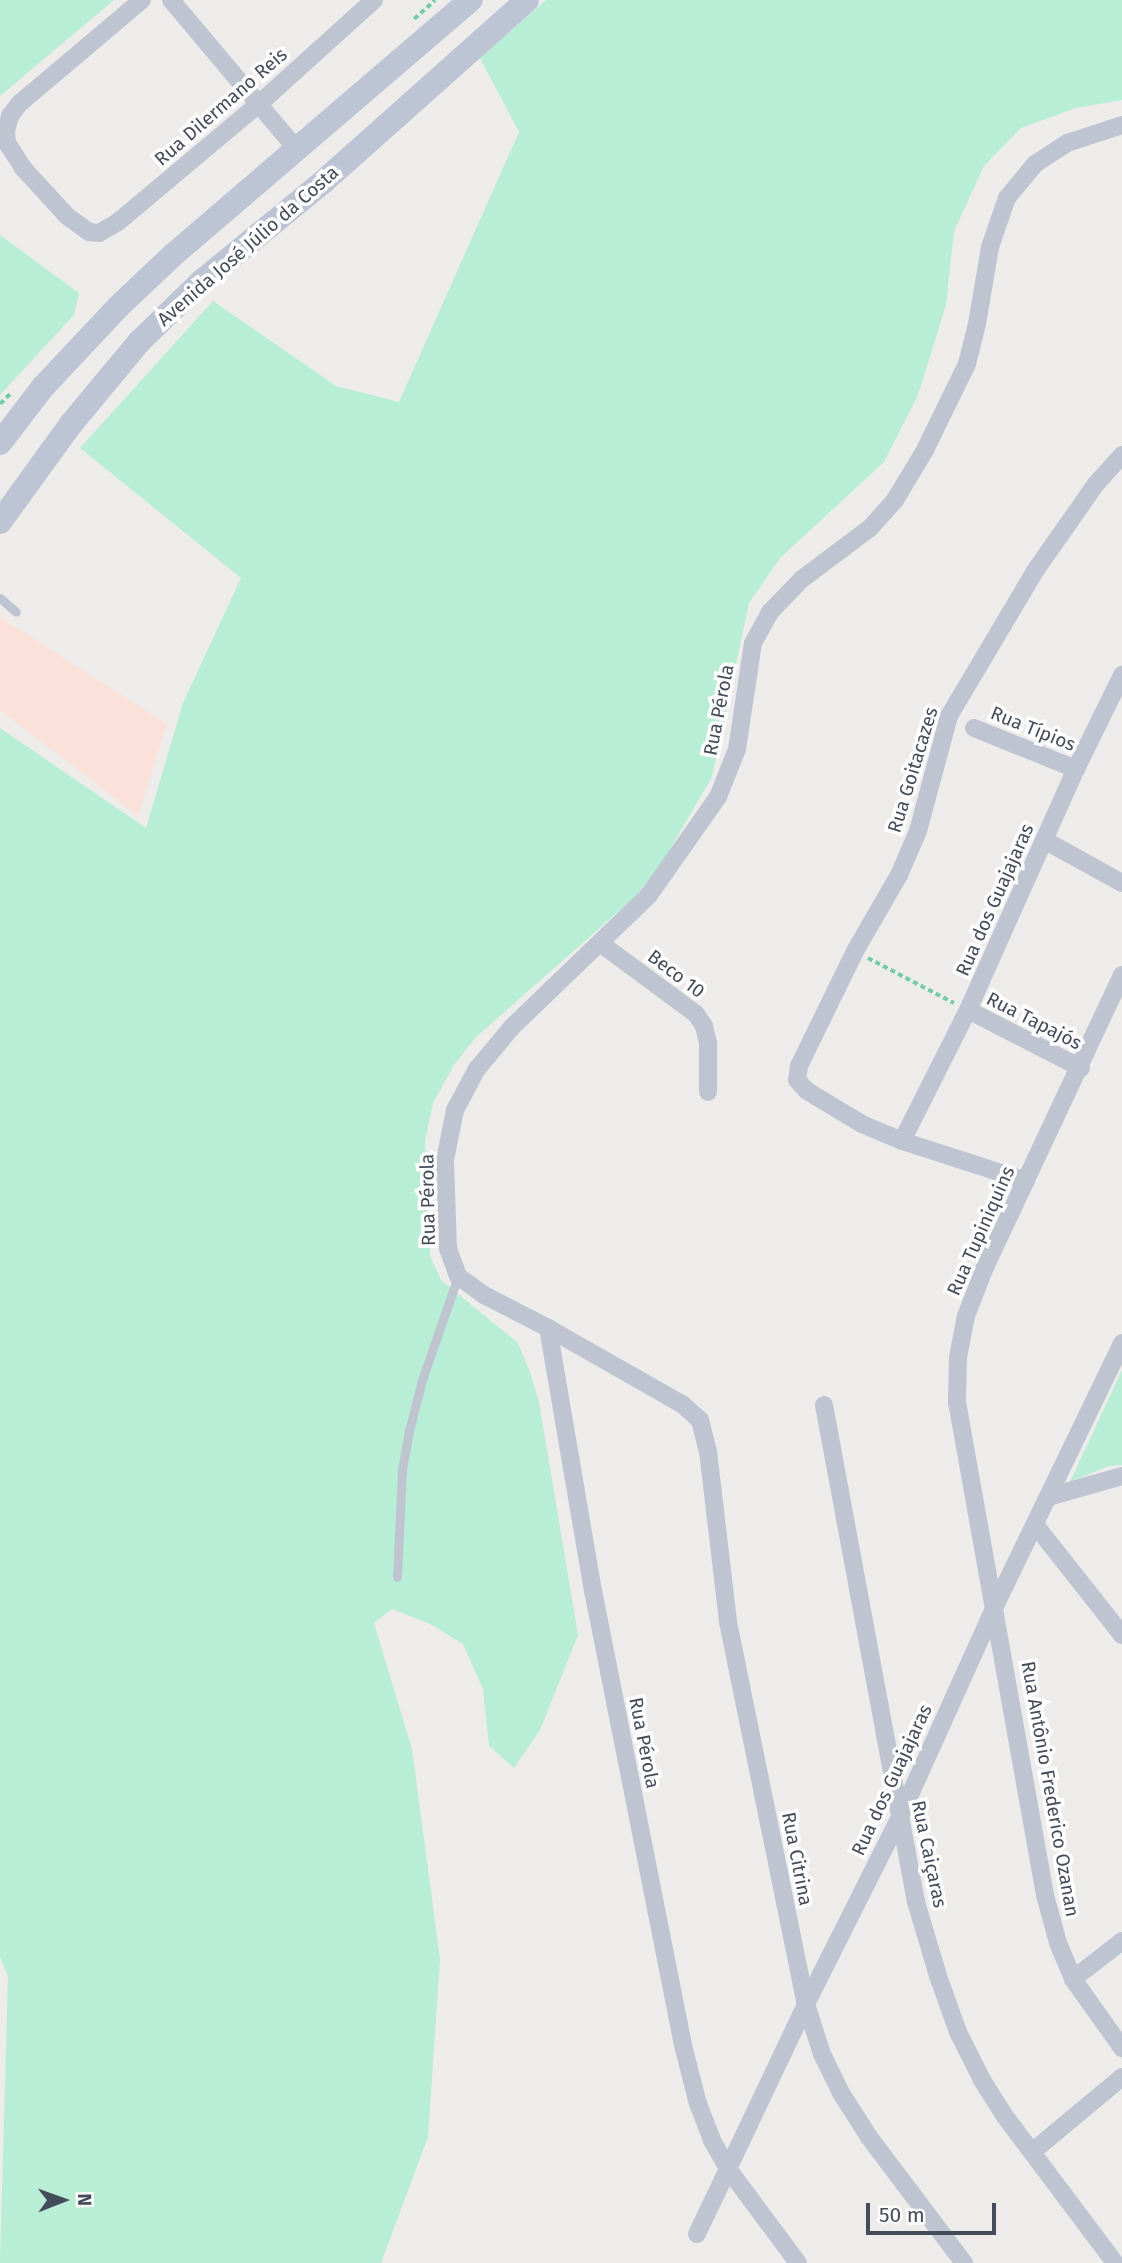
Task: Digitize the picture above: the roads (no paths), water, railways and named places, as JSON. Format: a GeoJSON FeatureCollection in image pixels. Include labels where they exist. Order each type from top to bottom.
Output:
{"type":"FeatureCollection","features":[{"type":"Feature","properties":{"kind":"main road","name":"Avenida José Júlio da Costa"},"geometry":{"type":"LineString","coordinates":[[0,443],[43,387],[118,307],[173,255],[298,151],[471,0]]}},
{"type":"Feature","properties":{"kind":"main road","name":"Avenida José Júlio da Costa"},"geometry":{"type":"LineString","coordinates":[[0,522],[71,424],[140,341],[202,281],[323,182],[527,0]]}},
{"type":"Feature","properties":{"kind":"main road"},"geometry":{"type":"LineString","coordinates":[[298,151],[323,182]]}},
{"type":"Feature","properties":{"kind":"street","name":"Rua Dilermano Reis"},"geometry":{"type":"LineString","coordinates":[[142,0],[19,104],[10,116],[6,131],[7,143],[18,162],[67,216],[89,232],[99,233],[118,222],[260,103],[374,0]]}},
{"type":"Feature","properties":{"kind":"street"},"geometry":{"type":"LineString","coordinates":[[171,0],[298,151]]}},
{"type":"Feature","properties":{"kind":"street","name":"Rua Pérola"},"geometry":{"type":"LineString","coordinates":[[458,1276],[448,1248],[445,1160],[455,1110],[477,1069],[512,1027],[649,895],[718,797],[737,749],[753,643],[770,612],[802,579],[870,528],[895,500],[944,414],[967,364],[990,247],[1007,198],[1035,164],[1067,143],[1122,125]]}},
{"type":"Feature","properties":{"kind":"street","name":"Rua Goitacazes"},"geometry":{"type":"LineString","coordinates":[[902,1141],[862,1124],[819,1100],[797,1080],[804,1051],[855,951],[899,875],[918,831],[949,716],[1041,561],[1096,484],[1122,455]]}},
{"type":"Feature","properties":{"kind":"street","name":"Rua dos Guajajaras"},"geometry":{"type":"LineString","coordinates":[[902,1141],[968,1010],[1076,769],[1122,675]]}},
{"type":"Feature","properties":{"kind":"street","name":"Rua Típios"},"geometry":{"type":"LineString","coordinates":[[974,728],[1076,769]]}},
{"type":"Feature","properties":{"kind":"street"},"geometry":{"type":"LineString","coordinates":[[1046,841],[1122,883]]}},
{"type":"Feature","properties":{"kind":"street","name":"Beco 10"},"geometry":{"type":"LineString","coordinates":[[600,943],[696,1014],[704,1026],[708,1043],[708,1092]]}},
{"type":"Feature","properties":{"kind":"street","name":"Rua Tupiniquins"},"geometry":{"type":"LineString","coordinates":[[996,1604],[957,1402],[958,1357],[966,1317],[1122,975]]}},
{"type":"Feature","properties":{"kind":"street","name":"Rua Tapajós"},"geometry":{"type":"LineString","coordinates":[[968,1010],[1081,1068]]}},
{"type":"Feature","properties":{"kind":"street"},"geometry":{"type":"LineString","coordinates":[[902,1141],[1026,1181]]}},
{"type":"Feature","properties":{"kind":"street"},"geometry":{"type":"LineString","coordinates":[[458,1276],[484,1295],[548,1328]]}},
{"type":"Feature","properties":{"kind":"street","name":"Rua Pérola"},"geometry":{"type":"LineString","coordinates":[[548,1328],[593,1591],[683,2045],[698,2104],[712,2140],[729,2170],[798,2263]]}},
{"type":"Feature","properties":{"kind":"street","name":"Rua Citrina"},"geometry":{"type":"LineString","coordinates":[[548,1328],[682,1404],[700,1420],[708,1451],[728,1622],[806,2004],[822,2054],[841,2094],[869,2137],[964,2263]]}},
{"type":"Feature","properties":{"kind":"street","name":"Rua dos Guajajaras"},"geometry":{"type":"LineString","coordinates":[[698,2234],[806,2004],[899,1819],[996,1604],[1122,1343]]}},
{"type":"Feature","properties":{"kind":"street","name":"Rua Caiçaras"},"geometry":{"type":"LineString","coordinates":[[824,1405],[916,1902],[958,2032],[982,2080],[1115,2263]]}},
{"type":"Feature","properties":{"kind":"street"},"geometry":{"type":"LineString","coordinates":[[1048,1497],[1122,1476]]}},
{"type":"Feature","properties":{"kind":"street"},"geometry":{"type":"LineString","coordinates":[[1035,1525],[1122,1635]]}},
{"type":"Feature","properties":{"kind":"street","name":"Rua Antônio Frederico Ozanan"},"geometry":{"type":"LineString","coordinates":[[996,1604],[1045,1895],[1058,1943],[1073,1979],[1122,2048]]}},
{"type":"Feature","properties":{"kind":"street"},"geometry":{"type":"LineString","coordinates":[[1073,1979],[1122,1941]]}},
{"type":"Feature","properties":{"kind":"street"},"geometry":{"type":"LineString","coordinates":[[1032,2152],[1122,2077]]}},
{"type":"Feature","properties":{"kind":"lane"},"geometry":{"type":"LineString","coordinates":[[0,598],[16,612]]}},
{"type":"Feature","properties":{"kind":"lane"},"geometry":{"type":"LineString","coordinates":[[397,1577],[400,1497],[409,1431],[426,1369],[458,1276]]}}]}
